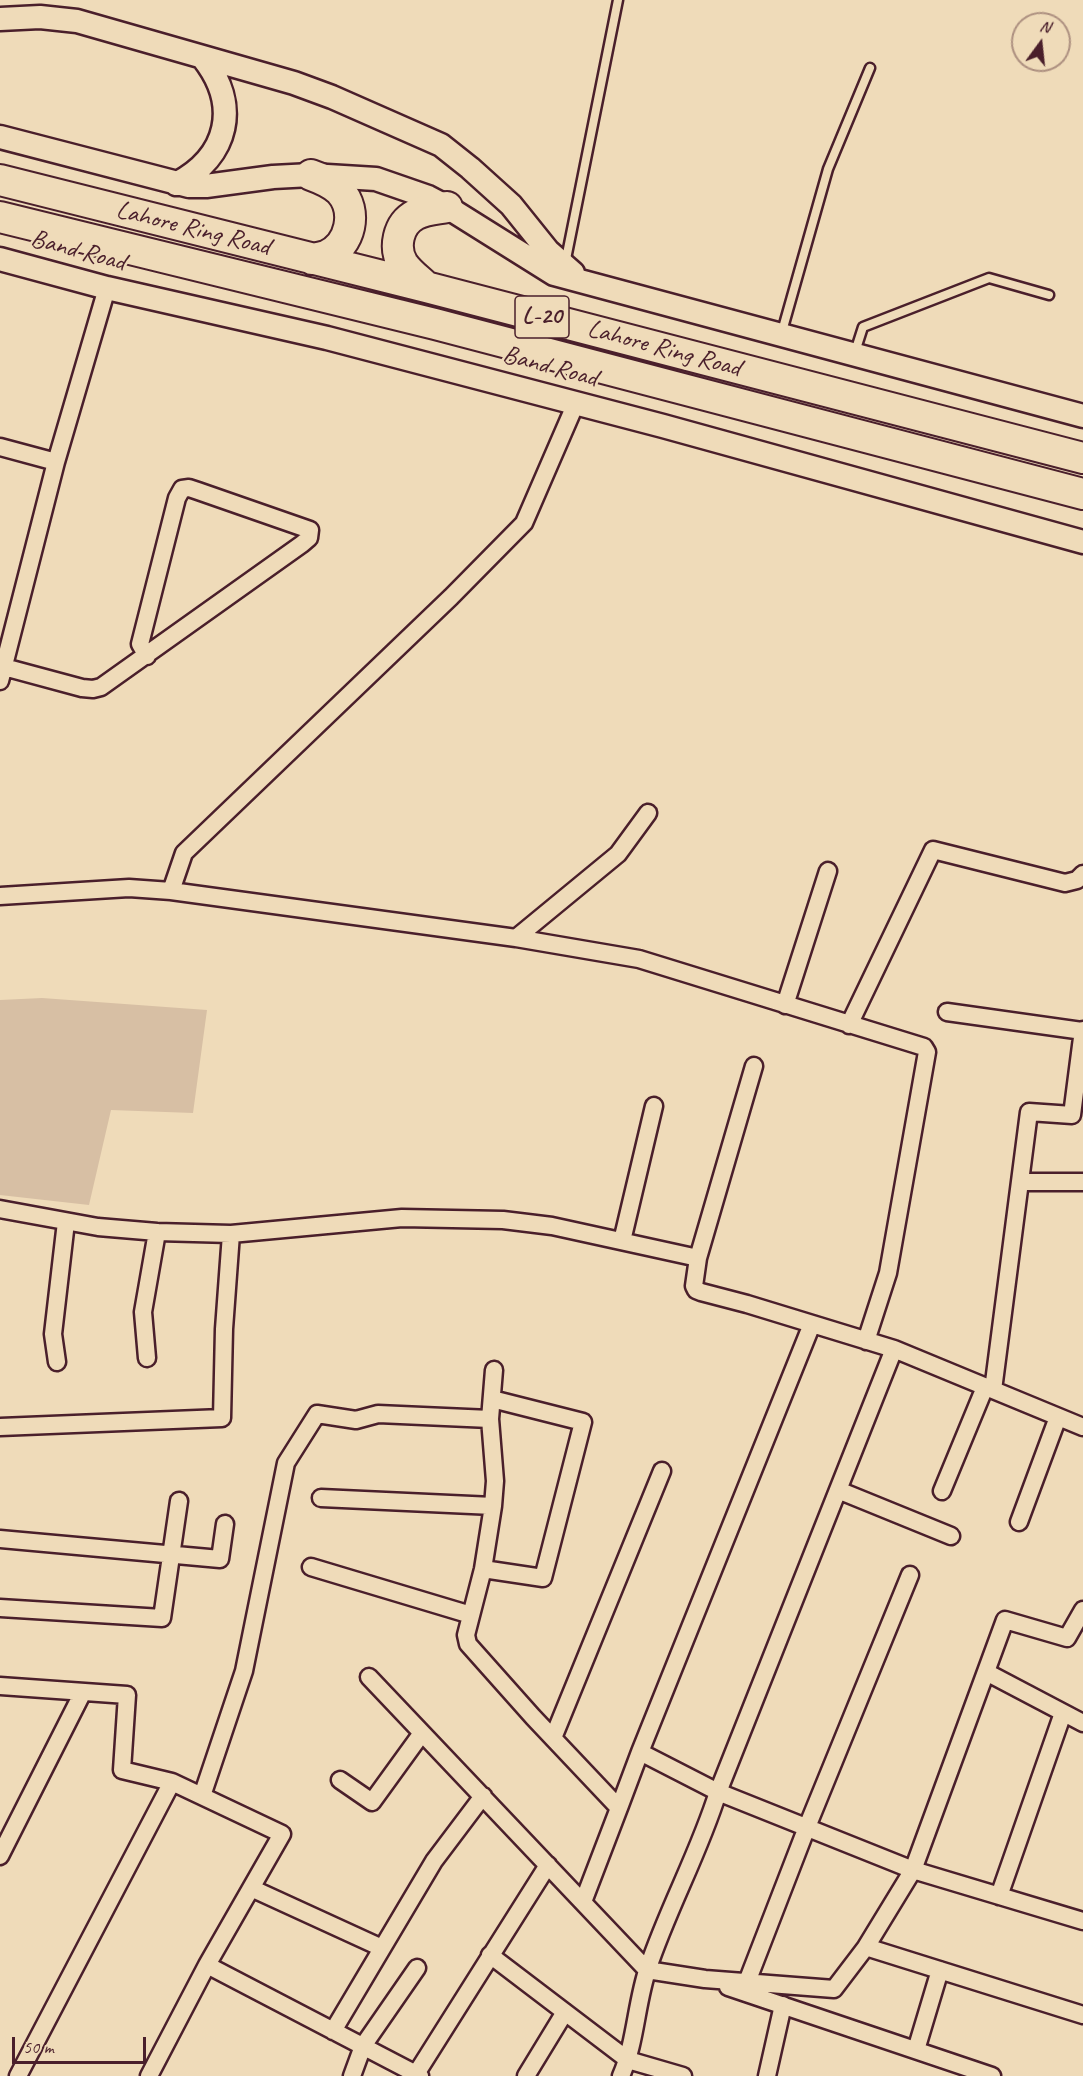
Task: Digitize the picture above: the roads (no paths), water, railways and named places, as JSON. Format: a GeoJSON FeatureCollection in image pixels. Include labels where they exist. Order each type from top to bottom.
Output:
{"type":"FeatureCollection","features":[{"type":"Feature","properties":{"kind":"highway"},"geometry":{"type":"LineString","coordinates":[[311,175],[330,183],[342,192],[349,205],[351,220],[347,235],[339,247],[327,255],[312,259]]}},
{"type":"Feature","properties":{"kind":"highway","name":"Lahore Ring Road"},"geometry":{"type":"LineString","coordinates":[[0,180],[426,287],[1083,458]]}},
{"type":"Feature","properties":{"kind":"highway"},"geometry":{"type":"LineString","coordinates":[[426,287],[404,266],[399,256],[399,234],[405,223],[414,215],[447,207]]}},
{"type":"Feature","properties":{"kind":"highway","name":"Lahore Ring Road"},"geometry":{"type":"LineString","coordinates":[[0,217],[435,324],[1083,494]]}},
{"type":"Feature","properties":{"kind":"main road"},"geometry":{"type":"LineString","coordinates":[[0,19],[40,17],[77,21],[294,83],[322,93],[441,146],[470,168],[511,205],[548,250],[586,284]]}},
{"type":"Feature","properties":{"kind":"main road"},"geometry":{"type":"LineString","coordinates":[[176,184],[193,175],[207,162],[218,146],[224,128],[226,109],[222,90],[215,73],[203,57]]}},
{"type":"Feature","properties":{"kind":"main road"},"geometry":{"type":"LineString","coordinates":[[0,137],[176,184],[206,186],[262,178],[311,175],[376,179],[428,197],[554,273],[586,284],[1083,416]]}},
{"type":"Feature","properties":{"kind":"main road","name":"Band Road"},"geometry":{"type":"LineString","coordinates":[[0,260],[107,288],[327,338],[576,403],[1083,542]]}},
{"type":"Feature","properties":{"kind":"street"},"geometry":{"type":"LineString","coordinates":[[107,288],[56,462],[1,671],[82,688],[101,687],[147,656],[302,544],[309,538],[310,530],[198,490],[182,489],[177,498],[140,644],[147,656]]}},
{"type":"Feature","properties":{"kind":"street"},"geometry":{"type":"LineString","coordinates":[[171,891],[184,853],[451,597],[524,523],[576,403]]}},
{"type":"Feature","properties":{"kind":"street"},"geometry":{"type":"LineString","coordinates":[[0,447],[56,462]]}},
{"type":"Feature","properties":{"kind":"street"},"geometry":{"type":"LineString","coordinates":[[516,938],[618,854],[648,813]]}},
{"type":"Feature","properties":{"kind":"street"},"geometry":{"type":"LineString","coordinates":[[849,1025],[933,850],[1065,883],[1077,880],[1083,874]]}},
{"type":"Feature","properties":{"kind":"street"},"geometry":{"type":"LineString","coordinates":[[785,1005],[828,871]]}},
{"type":"Feature","properties":{"kind":"street"},"geometry":{"type":"LineString","coordinates":[[0,896],[129,888],[171,891],[516,938],[639,959],[924,1047],[927,1052],[888,1273],[866,1341]]}},
{"type":"Feature","properties":{"kind":"street"},"geometry":{"type":"LineString","coordinates":[[942,1491],[989,1388],[1029,1112],[1072,1115],[1083,1031],[946,1012]]}},
{"type":"Feature","properties":{"kind":"street"},"geometry":{"type":"LineString","coordinates":[[754,1066],[698,1258],[694,1286],[696,1290],[894,1349],[1083,1427]]}},
{"type":"Feature","properties":{"kind":"street"},"geometry":{"type":"LineString","coordinates":[[622,1241],[654,1106]]}},
{"type":"Feature","properties":{"kind":"street"},"geometry":{"type":"LineString","coordinates":[[1020,1182],[1083,1182]]}},
{"type":"Feature","properties":{"kind":"street"},"geometry":{"type":"LineString","coordinates":[[0,1209],[98,1227],[157,1232],[231,1234],[402,1218],[502,1220],[552,1226],[698,1258]]}},
{"type":"Feature","properties":{"kind":"street"},"geometry":{"type":"LineString","coordinates":[[57,1362],[53,1334],[66,1222]]}},
{"type":"Feature","properties":{"kind":"street"},"geometry":{"type":"LineString","coordinates":[[147,1358],[143,1311],[157,1232]]}},
{"type":"Feature","properties":{"kind":"street"},"geometry":{"type":"LineString","coordinates":[[0,1426],[222,1418],[224,1329],[231,1234]]}},
{"type":"Feature","properties":{"kind":"street"},"geometry":{"type":"LineString","coordinates":[[583,1902],[640,1752],[812,1324]]}},
{"type":"Feature","properties":{"kind":"street"},"geometry":{"type":"LineString","coordinates":[[621,2076],[628,2060],[647,1970],[709,1820],[718,1792],[894,1349]]}},
{"type":"Feature","properties":{"kind":"street"},"geometry":{"type":"LineString","coordinates":[[494,1370],[490,1419],[495,1481],[493,1506],[483,1569],[466,1635],[468,1644],[619,1808]]}},
{"type":"Feature","properties":{"kind":"street"},"geometry":{"type":"LineString","coordinates":[[483,1569],[543,1578],[583,1422],[492,1399]]}},
{"type":"Feature","properties":{"kind":"street"},"geometry":{"type":"LineString","coordinates":[[202,1796],[244,1671],[286,1463],[318,1414],[356,1420],[378,1414],[490,1419]]}},
{"type":"Feature","properties":{"kind":"street"},"geometry":{"type":"LineString","coordinates":[[1019,1522],[1058,1417]]}},
{"type":"Feature","properties":{"kind":"street"},"geometry":{"type":"LineString","coordinates":[[553,1738],[662,1471]]}},
{"type":"Feature","properties":{"kind":"street"},"geometry":{"type":"LineString","coordinates":[[838,1491],[951,1536]]}},
{"type":"Feature","properties":{"kind":"street"},"geometry":{"type":"LineString","coordinates":[[321,1498],[493,1506]]}},
{"type":"Feature","properties":{"kind":"street"},"geometry":{"type":"LineString","coordinates":[[0,1608],[162,1618],[180,1501]]}},
{"type":"Feature","properties":{"kind":"street"},"geometry":{"type":"LineString","coordinates":[[0,1539],[220,1559],[225,1524]]}},
{"type":"Feature","properties":{"kind":"street"},"geometry":{"type":"LineString","coordinates":[[311,1567],[471,1615]]}},
{"type":"Feature","properties":{"kind":"street"},"geometry":{"type":"LineString","coordinates":[[747,1982],[807,1827],[910,1575]]}},
{"type":"Feature","properties":{"kind":"street"},"geometry":{"type":"LineString","coordinates":[[369,1677],[647,1970],[705,1979],[834,1989],[866,1947],[913,1870],[1005,1620],[1066,1638],[1083,1610]]}},
{"type":"Feature","properties":{"kind":"street"},"geometry":{"type":"LineString","coordinates":[[986,1672],[1083,1723]]}},
{"type":"Feature","properties":{"kind":"street"},"geometry":{"type":"LineString","coordinates":[[0,1686],[127,1695],[122,1770],[172,1782],[282,1834],[207,1965],[149,2076]]}},
{"type":"Feature","properties":{"kind":"street"},"geometry":{"type":"LineString","coordinates":[[0,1856],[83,1692]]}},
{"type":"Feature","properties":{"kind":"street"},"geometry":{"type":"LineString","coordinates":[[999,1896],[1063,1713]]}},
{"type":"Feature","properties":{"kind":"street"},"geometry":{"type":"LineString","coordinates":[[340,1780],[372,1802],[422,1733]]}},
{"type":"Feature","properties":{"kind":"street"},"geometry":{"type":"LineString","coordinates":[[640,1752],[718,1792],[913,1870],[1082,1919]]}},
{"type":"Feature","properties":{"kind":"street"},"geometry":{"type":"LineString","coordinates":[[18,2076],[172,1782]]}},
{"type":"Feature","properties":{"kind":"street"},"geometry":{"type":"LineString","coordinates":[[333,2031],[434,1861],[483,1796]]}},
{"type":"Feature","properties":{"kind":"street"},"geometry":{"type":"LineString","coordinates":[[207,1965],[418,2075],[490,1955],[548,1865]]}},
{"type":"Feature","properties":{"kind":"street"},"geometry":{"type":"LineString","coordinates":[[251,1888],[382,1948]]}},
{"type":"Feature","properties":{"kind":"street"},"geometry":{"type":"LineString","coordinates":[[866,1947],[1083,2015]]}},
{"type":"Feature","properties":{"kind":"street"},"geometry":{"type":"LineString","coordinates":[[490,1955],[628,2060],[683,2076]]}},
{"type":"Feature","properties":{"kind":"street"},"geometry":{"type":"LineString","coordinates":[[352,2076],[363,2046],[417,1968]]}},
{"type":"Feature","properties":{"kind":"street"},"geometry":{"type":"LineString","coordinates":[[916,2050],[940,1970]]}},
{"type":"Feature","properties":{"kind":"street"},"geometry":{"type":"LineString","coordinates":[[705,1979],[992,2076]]}},
{"type":"Feature","properties":{"kind":"street"},"geometry":{"type":"LineString","coordinates":[[767,2076],[783,2005]]}},
{"type":"Feature","properties":{"kind":"street"},"geometry":{"type":"LineString","coordinates":[[526,2076],[565,2012]]}},
{"type":"Feature","properties":{"kind":"lane"},"geometry":{"type":"LineString","coordinates":[[565,266],[618,0]]}},
{"type":"Feature","properties":{"kind":"lane"},"geometry":{"type":"LineString","coordinates":[[781,336],[828,169],[870,68]]}},
{"type":"Feature","properties":{"kind":"lane"},"geometry":{"type":"LineString","coordinates":[[854,355],[863,327],[989,278],[1049,295]]}}]}
